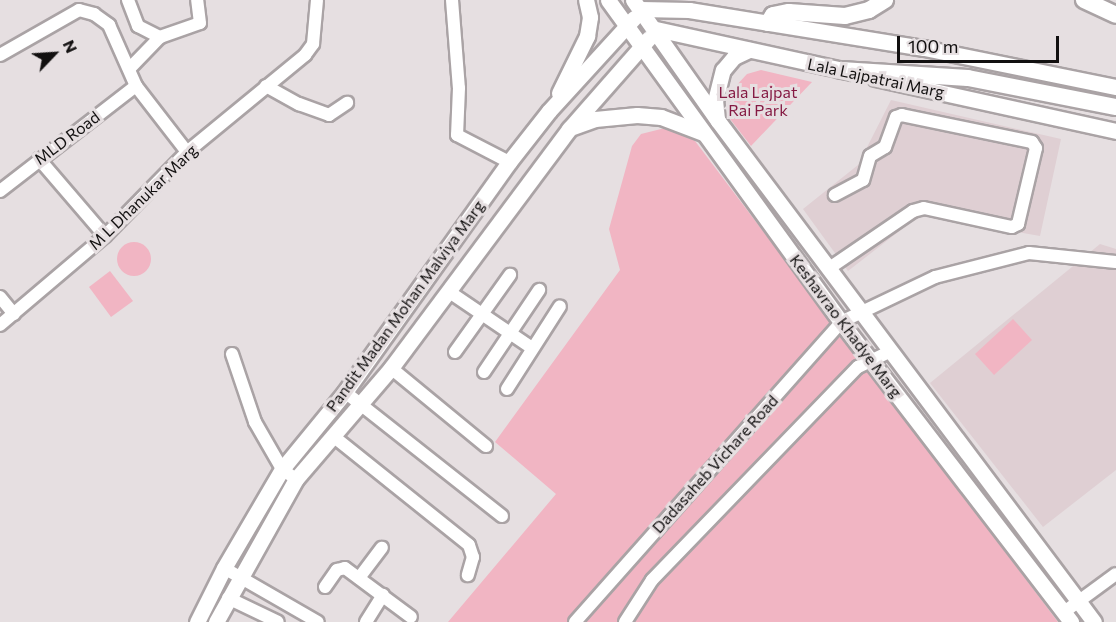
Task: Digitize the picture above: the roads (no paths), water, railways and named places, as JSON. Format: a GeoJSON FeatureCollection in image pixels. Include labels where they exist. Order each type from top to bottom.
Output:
{"type":"FeatureCollection","features":[{"type":"Feature","properties":{"kind":"highway"},"geometry":{"type":"LineString","coordinates":[[768,23],[773,15],[789,12],[845,16],[869,10],[885,0]]}},
{"type":"Feature","properties":{"kind":"highway"},"geometry":{"type":"LineString","coordinates":[[1084,0],[1116,15]]}},
{"type":"Feature","properties":{"kind":"highway"},"geometry":{"type":"LineString","coordinates":[[841,70],[968,78],[1075,97],[1116,107]]}},
{"type":"Feature","properties":{"kind":"main road"},"geometry":{"type":"LineString","coordinates":[[549,111],[587,36],[590,17],[586,0]]}},
{"type":"Feature","properties":{"kind":"main road","name":"Keshavrao Khadye Marg"},"geometry":{"type":"LineString","coordinates":[[608,0],[644,45],[703,133],[842,322],[1067,617]]}},
{"type":"Feature","properties":{"kind":"main road","name":"Pandit Madan Mohan Malviya Marg"},"geometry":{"type":"LineString","coordinates":[[197,622],[224,568],[282,469],[345,392],[509,162],[549,111],[628,25],[637,4]]}},
{"type":"Feature","properties":{"kind":"main road","name":"Keshavrao Khadye Marg"},"geometry":{"type":"LineString","coordinates":[[637,4],[718,121],[1094,622]]}},
{"type":"Feature","properties":{"kind":"main road","name":"Lala Lajpatrai Marg"},"geometry":{"type":"LineString","coordinates":[[637,4],[689,10],[924,48],[1116,87]]}},
{"type":"Feature","properties":{"kind":"main road"},"geometry":{"type":"LineString","coordinates":[[644,45],[656,29]]}},
{"type":"Feature","properties":{"kind":"main road","name":"Lala Lajpatrai Marg"},"geometry":{"type":"LineString","coordinates":[[656,29],[1116,131]]}},
{"type":"Feature","properties":{"kind":"main road","name":"Pandit Madan Mohan Malviya Marg"},"geometry":{"type":"LineString","coordinates":[[216,622],[238,577],[296,479],[391,368],[569,129],[644,45]]}},
{"type":"Feature","properties":{"kind":"main road"},"geometry":{"type":"LineString","coordinates":[[718,121],[715,101],[723,70],[734,57],[749,50]]}},
{"type":"Feature","properties":{"kind":"main road"},"geometry":{"type":"LineString","coordinates":[[569,129],[595,119],[637,115],[661,117],[703,133]]}},
{"type":"Feature","properties":{"kind":"main road"},"geometry":{"type":"LineString","coordinates":[[448,247],[469,263]]}},
{"type":"Feature","properties":{"kind":"street"},"geometry":{"type":"LineString","coordinates":[[128,0],[138,26],[160,37]]}},
{"type":"Feature","properties":{"kind":"street"},"geometry":{"type":"LineString","coordinates":[[130,68],[160,37],[200,23],[197,0]]}},
{"type":"Feature","properties":{"kind":"street","name":"M L Dhanukar Marg"},"geometry":{"type":"LineString","coordinates":[[0,325],[105,236],[187,152],[288,69],[313,44],[317,0]]}},
{"type":"Feature","properties":{"kind":"street"},"geometry":{"type":"LineString","coordinates":[[452,0],[459,88],[457,135],[509,162]]}},
{"type":"Feature","properties":{"kind":"street"},"geometry":{"type":"LineString","coordinates":[[0,55],[79,10],[94,14],[109,25],[130,68],[135,87],[187,152]]}},
{"type":"Feature","properties":{"kind":"street"},"geometry":{"type":"LineString","coordinates":[[266,86],[329,115],[347,103]]}},
{"type":"Feature","properties":{"kind":"street","name":"MLD Road"},"geometry":{"type":"LineString","coordinates":[[0,191],[135,87]]}},
{"type":"Feature","properties":{"kind":"street"},"geometry":{"type":"LineString","coordinates":[[828,269],[913,211],[924,208],[1012,227],[1018,224],[1035,148],[1032,142],[902,115],[896,117],[885,147],[870,156],[863,180],[835,195]]}},
{"type":"Feature","properties":{"kind":"street"},"geometry":{"type":"LineString","coordinates":[[39,159],[105,236]]}},
{"type":"Feature","properties":{"kind":"street","name":"Dadasaheb Vichare Road"},"geometry":{"type":"LineString","coordinates":[[579,620],[842,322],[935,276],[1029,253],[1116,262]]}},
{"type":"Feature","properties":{"kind":"street"},"geometry":{"type":"LineString","coordinates":[[455,352],[510,275]]}},
{"type":"Feature","properties":{"kind":"street"},"geometry":{"type":"LineString","coordinates":[[484,372],[539,290]]}},
{"type":"Feature","properties":{"kind":"street"},"geometry":{"type":"LineString","coordinates":[[448,291],[532,348]]}},
{"type":"Feature","properties":{"kind":"street"},"geometry":{"type":"LineString","coordinates":[[0,297],[14,314]]}},
{"type":"Feature","properties":{"kind":"street"},"geometry":{"type":"LineString","coordinates":[[507,389],[560,306]]}},
{"type":"Feature","properties":{"kind":"street"},"geometry":{"type":"LineString","coordinates":[[625,622],[652,580],[858,367],[891,351]]}},
{"type":"Feature","properties":{"kind":"street"},"geometry":{"type":"LineString","coordinates":[[232,354],[255,422],[282,469],[296,479]]}},
{"type":"Feature","properties":{"kind":"street"},"geometry":{"type":"LineString","coordinates":[[391,368],[486,446]]}},
{"type":"Feature","properties":{"kind":"street"},"geometry":{"type":"LineString","coordinates":[[345,392],[502,516]]}},
{"type":"Feature","properties":{"kind":"street"},"geometry":{"type":"LineString","coordinates":[[333,436],[468,545],[472,557],[468,575]]}},
{"type":"Feature","properties":{"kind":"street"},"geometry":{"type":"LineString","coordinates":[[359,578],[382,548]]}},
{"type":"Feature","properties":{"kind":"street"},"geometry":{"type":"LineString","coordinates":[[325,587],[342,567],[411,617]]}},
{"type":"Feature","properties":{"kind":"street"},"geometry":{"type":"LineString","coordinates":[[224,568],[318,622]]}},
{"type":"Feature","properties":{"kind":"street"},"geometry":{"type":"LineString","coordinates":[[1067,617],[1080,602],[1116,574]]}},
{"type":"Feature","properties":{"kind":"street"},"geometry":{"type":"LineString","coordinates":[[366,622],[382,596]]}},
{"type":"Feature","properties":{"kind":"street"},"geometry":{"type":"LineString","coordinates":[[228,598],[278,622]]}},
{"type":"Feature","properties":{"kind":"park label","name":"Lala Lajpat Rai Park"},"geometry":{"type":"Point","coordinates":[758,101]}}]}
